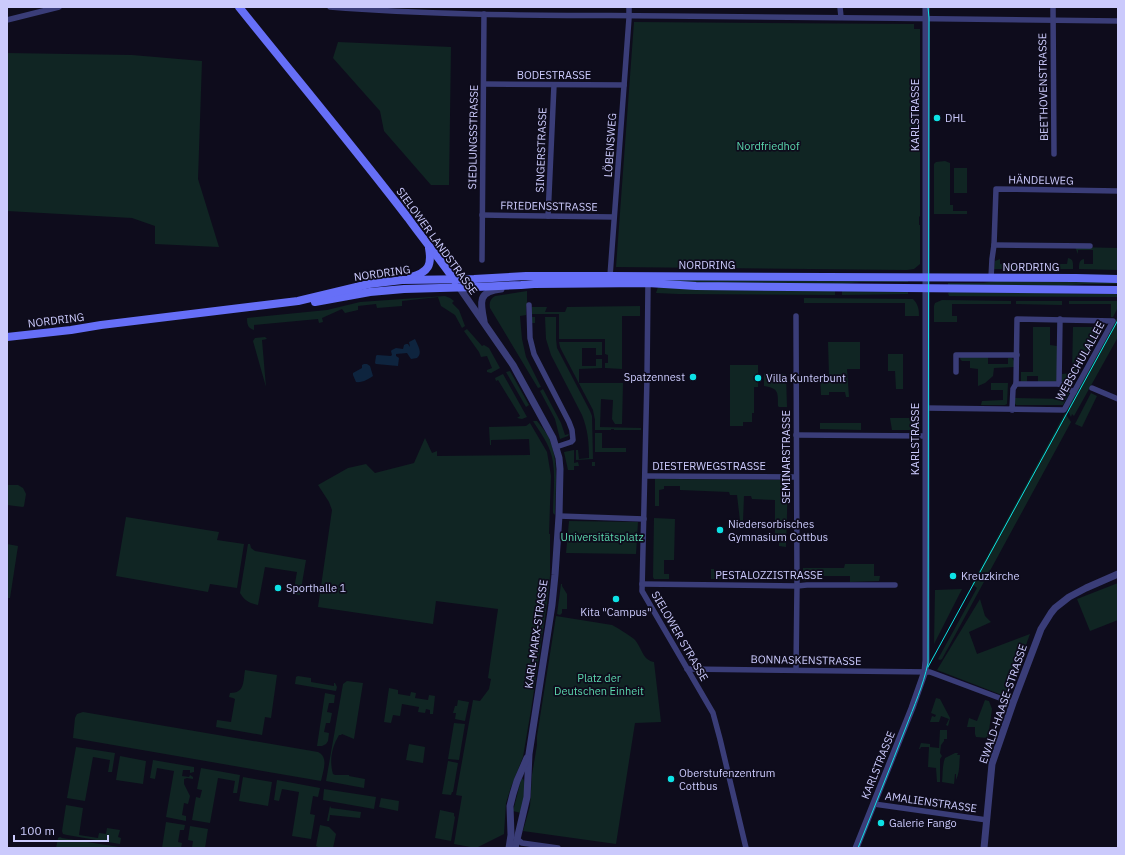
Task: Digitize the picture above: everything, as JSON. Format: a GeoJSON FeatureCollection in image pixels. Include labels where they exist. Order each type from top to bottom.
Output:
{"type":"FeatureCollection","features":[{"type":"Feature","properties":{"kind":"main road","name":"SIELOWER LANDSTRASSE"},"geometry":{"type":"LineString","coordinates":[[239,7],[381,183],[444,265],[459,288]]}},
{"type":"Feature","properties":{"kind":"main road"},"geometry":{"type":"LineString","coordinates":[[402,280],[424,272],[428,267],[430,259],[429,247]]}},
{"type":"Feature","properties":{"kind":"main road","name":"NORDRING"},"geometry":{"type":"LineString","coordinates":[[7,337],[71,330],[102,324],[298,301],[369,284],[402,280],[526,276],[1118,279]]}},
{"type":"Feature","properties":{"kind":"main road","name":"NORDRING"},"geometry":{"type":"LineString","coordinates":[[298,301],[316,302],[370,292],[404,289],[521,286],[534,284],[648,283],[696,286],[1118,290]]}},
{"type":"Feature","properties":{"kind":"street"},"geometry":{"type":"LineString","coordinates":[[7,18],[59,7]]}},
{"type":"Feature","properties":{"kind":"street"},"geometry":{"type":"LineString","coordinates":[[330,7],[398,12],[484,14],[1118,21]]}},
{"type":"Feature","properties":{"kind":"street","name":"LÖBENSWEG"},"geometry":{"type":"LineString","coordinates":[[610,276],[629,7]]}},
{"type":"Feature","properties":{"kind":"street"},"geometry":{"type":"LineString","coordinates":[[840,7],[840,17]]}},
{"type":"Feature","properties":{"kind":"street","name":"KARLSTRASSE"},"geometry":{"type":"LineString","coordinates":[[856,848],[912,708],[925,671],[926,660],[926,7]]}},
{"type":"Feature","properties":{"kind":"street","name":"BEETHOVENSTRASSE"},"geometry":{"type":"LineString","coordinates":[[1052,7],[1054,154]]}},
{"type":"Feature","properties":{"kind":"street","name":"SIEDLUNGSSTRASSE"},"geometry":{"type":"LineString","coordinates":[[482,260],[484,14]]}},
{"type":"Feature","properties":{"kind":"street","name":"BODESTRASSE"},"geometry":{"type":"LineString","coordinates":[[484,84],[624,85]]}},
{"type":"Feature","properties":{"kind":"street","name":"SINGERSTRASSE"},"geometry":{"type":"LineString","coordinates":[[548,216],[554,85]]}},
{"type":"Feature","properties":{"kind":"street","name":"HÄNDELWEG"},"geometry":{"type":"LineString","coordinates":[[991,278],[994,246],[996,189],[1118,190]]}},
{"type":"Feature","properties":{"kind":"street","name":"FRIEDENSSTRASSE"},"geometry":{"type":"LineString","coordinates":[[482,215],[614,216]]}},
{"type":"Feature","properties":{"kind":"street"},"geometry":{"type":"LineString","coordinates":[[994,246],[1090,246]]}},
{"type":"Feature","properties":{"kind":"street","name":"SIELOWER STRASSE"},"geometry":{"type":"LineString","coordinates":[[648,283],[646,476],[642,591],[714,717],[746,848]]}},
{"type":"Feature","properties":{"kind":"street"},"geometry":{"type":"LineString","coordinates":[[484,322],[481,304],[484,295],[494,290],[521,286]]}},
{"type":"Feature","properties":{"kind":"street","name":"SIELOWER LANDSTRASSE"},"geometry":{"type":"LineString","coordinates":[[459,288],[513,365],[553,438],[560,469],[559,516]]}},
{"type":"Feature","properties":{"kind":"street"},"geometry":{"type":"LineString","coordinates":[[529,305],[530,338],[534,354],[572,430],[573,440],[556,447]]}},
{"type":"Feature","properties":{"kind":"street","name":"SEMINARSTRASSE"},"geometry":{"type":"LineString","coordinates":[[796,316],[796,670]]}},
{"type":"Feature","properties":{"kind":"street"},"geometry":{"type":"LineString","coordinates":[[926,408],[1012,410],[1013,389],[1016,384],[1017,319],[1060,319],[1059,384]]}},
{"type":"Feature","properties":{"kind":"street","name":"WEBSCHULALLEE"},"geometry":{"type":"LineString","coordinates":[[1012,410],[1064,410],[1113,321],[1060,319]]}},
{"type":"Feature","properties":{"kind":"street"},"geometry":{"type":"LineString","coordinates":[[956,372],[956,355],[1016,355]]}},
{"type":"Feature","properties":{"kind":"street"},"geometry":{"type":"LineString","coordinates":[[1016,384],[1059,384],[1074,392]]}},
{"type":"Feature","properties":{"kind":"street"},"geometry":{"type":"LineString","coordinates":[[1092,388],[1118,399]]}},
{"type":"Feature","properties":{"kind":"street"},"geometry":{"type":"LineString","coordinates":[[796,435],[926,436]]}},
{"type":"Feature","properties":{"kind":"street","name":"DIESTERWEGSTRASSE"},"geometry":{"type":"LineString","coordinates":[[646,476],[796,477]]}},
{"type":"Feature","properties":{"kind":"street"},"geometry":{"type":"LineString","coordinates":[[559,516],[644,519]]}},
{"type":"Feature","properties":{"kind":"street","name":"KARL-MARX-STRASSE"},"geometry":{"type":"LineString","coordinates":[[515,848],[527,797],[529,754],[552,605],[559,516]]}},
{"type":"Feature","properties":{"kind":"street","name":"EWALD-HAASE-STRASSE"},"geometry":{"type":"LineString","coordinates":[[984,848],[992,764],[1012,703],[1041,628],[1055,608],[1069,597],[1118,574]]}},
{"type":"Feature","properties":{"kind":"street","name":"PESTALOZZISTRASSE"},"geometry":{"type":"LineString","coordinates":[[642,584],[797,586],[895,585]]}},
{"type":"Feature","properties":{"kind":"street","name":"BONNASKENSTRASSE"},"geometry":{"type":"LineString","coordinates":[[687,669],[925,671],[936,673],[1012,703]]}},
{"type":"Feature","properties":{"kind":"street","name":"KARL-MARX-STRASSE"},"geometry":{"type":"LineString","coordinates":[[509,848],[511,835],[510,806],[517,781],[529,754]]}},
{"type":"Feature","properties":{"kind":"street","name":"AMALIENSTRASSE"},"geometry":{"type":"LineString","coordinates":[[874,804],[986,820]]}},
{"type":"Feature","properties":{"kind":"street"},"geometry":{"type":"LineString","coordinates":[[517,839],[522,843],[558,848]]}},
{"type":"Feature","properties":{"kind":"green space","name":"Nordfriedhof"},"geometry":{"type":"Polygon","coordinates":[[[634,22],[914,24],[914,29],[920,29],[920,264],[914,269],[907,270],[616,267],[634,22]]]}},
{"type":"Feature","properties":{"kind":"green space"},"geometry":{"type":"Polygon","coordinates":[[[338,42],[451,47],[449,185],[431,185],[384,131],[380,111],[333,58],[338,42]]]}},
{"type":"Feature","properties":{"kind":"green space"},"geometry":{"type":"Polygon","coordinates":[[[7,53],[132,55],[202,61],[198,179],[219,247],[155,244],[155,226],[132,218],[7,211],[7,53]]]}},
{"type":"Feature","properties":{"kind":"green space"},"geometry":{"type":"Polygon","coordinates":[[[945,161],[950,163],[950,205],[953,205],[953,211],[967,211],[967,214],[934,214],[934,164],[936,162],[945,161]]]}},
{"type":"Feature","properties":{"kind":"green space"},"geometry":{"type":"Polygon","coordinates":[[[954,168],[967,168],[967,193],[954,193],[954,168]]]}},
{"type":"Feature","properties":{"kind":"green space"},"geometry":{"type":"Polygon","coordinates":[[[1075,247],[1118,248],[1118,270],[1079,269],[1081,260],[1084,259],[1084,264],[1093,264],[1093,250],[1078,250],[1078,254],[1075,247]]]}},
{"type":"Feature","properties":{"kind":"green space"},"geometry":{"type":"Polygon","coordinates":[[[1068,258],[1072,261],[1073,269],[994,269],[995,261],[1000,259],[1000,264],[1067,264],[1068,258]]]}},
{"type":"Feature","properties":{"kind":"green space"},"geometry":{"type":"Polygon","coordinates":[[[660,278],[908,280],[908,282],[861,282],[843,284],[700,284],[665,281],[660,278]]]}},
{"type":"Feature","properties":{"kind":"green space"},"geometry":{"type":"Polygon","coordinates":[[[997,281],[1118,282],[1118,284],[1061,286],[948,285],[948,283],[983,283],[997,281]]]}},
{"type":"Feature","properties":{"kind":"green space"},"geometry":{"type":"Polygon","coordinates":[[[658,287],[835,291],[835,295],[656,293],[658,287]]]}},
{"type":"Feature","properties":{"kind":"green space"},"geometry":{"type":"Polygon","coordinates":[[[527,291],[526,315],[520,316],[522,339],[526,357],[541,387],[538,388],[490,308],[491,300],[495,296],[527,291]]]}},
{"type":"Feature","properties":{"kind":"green space"},"geometry":{"type":"Polygon","coordinates":[[[842,291],[908,292],[908,294],[842,295],[842,291]]]}},
{"type":"Feature","properties":{"kind":"green space"},"geometry":{"type":"Polygon","coordinates":[[[948,293],[1118,294],[1118,297],[949,296],[948,293]]]}},
{"type":"Feature","properties":{"kind":"green space"},"geometry":{"type":"Polygon","coordinates":[[[445,296],[454,301],[452,303],[459,310],[465,326],[462,328],[455,315],[441,306],[438,297],[402,301],[402,306],[377,308],[376,304],[358,306],[358,310],[345,313],[342,309],[322,318],[323,322],[319,323],[318,319],[254,325],[254,330],[248,326],[247,323],[247,318],[327,310],[360,302],[445,296]]]}},
{"type":"Feature","properties":{"kind":"green space"},"geometry":{"type":"Polygon","coordinates":[[[804,298],[913,299],[918,307],[919,316],[905,316],[905,303],[804,303],[804,298]]]}},
{"type":"Feature","properties":{"kind":"green space"},"geometry":{"type":"Polygon","coordinates":[[[942,300],[1011,301],[1011,304],[952,304],[952,316],[957,316],[957,322],[934,322],[935,303],[942,300]]]}},
{"type":"Feature","properties":{"kind":"green space"},"geometry":{"type":"Polygon","coordinates":[[[1016,301],[1062,301],[1062,305],[1016,304],[1016,301]]]}},
{"type":"Feature","properties":{"kind":"green space"},"geometry":{"type":"Polygon","coordinates":[[[1069,301],[1118,301],[1118,307],[1113,317],[1111,317],[1111,304],[1069,304],[1069,301]]]}},
{"type":"Feature","properties":{"kind":"green space"},"geometry":{"type":"Polygon","coordinates":[[[640,306],[640,316],[622,316],[622,369],[605,368],[605,363],[608,363],[608,355],[605,354],[605,339],[559,339],[559,314],[532,314],[532,307],[547,307],[545,312],[565,312],[567,307],[640,306]]]}},
{"type":"Feature","properties":{"kind":"green space"},"geometry":{"type":"Polygon","coordinates":[[[1118,316],[1118,337],[1074,416],[1072,414],[1071,417],[1067,409],[1118,316]]]}},
{"type":"Feature","properties":{"kind":"green space"},"geometry":{"type":"Polygon","coordinates":[[[532,317],[535,317],[535,323],[532,323],[532,317]]]}},
{"type":"Feature","properties":{"kind":"green space"},"geometry":{"type":"Polygon","coordinates":[[[545,317],[556,317],[557,348],[592,416],[593,459],[576,460],[576,450],[578,450],[579,459],[589,458],[587,431],[582,415],[551,355],[546,339],[545,317]]]}},
{"type":"Feature","properties":{"kind":"green space"},"geometry":{"type":"Polygon","coordinates":[[[1033,327],[1050,327],[1050,345],[1057,346],[1058,382],[1038,382],[1038,376],[1027,376],[1027,382],[1021,382],[1021,372],[1033,372],[1033,327]]]}},
{"type":"Feature","properties":{"kind":"green space"},"geometry":{"type":"Polygon","coordinates":[[[1073,327],[1101,327],[1069,386],[1062,383],[1062,374],[1072,373],[1073,327]]]}},
{"type":"Feature","properties":{"kind":"green space"},"geometry":{"type":"Polygon","coordinates":[[[467,329],[482,346],[484,345],[489,348],[500,368],[491,373],[487,372],[487,370],[492,368],[487,356],[481,357],[464,331],[467,329]]]}},
{"type":"Feature","properties":{"kind":"green space"},"geometry":{"type":"Polygon","coordinates":[[[265,337],[267,339],[262,340],[266,387],[253,341],[255,338],[265,337]]]}},
{"type":"Feature","properties":{"kind":"green space"},"geometry":{"type":"Polygon","coordinates":[[[559,342],[602,342],[602,355],[596,355],[596,348],[582,348],[582,366],[596,366],[596,359],[602,359],[602,368],[579,369],[579,383],[623,383],[622,424],[615,424],[612,419],[613,400],[601,399],[600,427],[641,428],[641,430],[595,430],[593,410],[560,347],[559,342]]]}},
{"type":"Feature","properties":{"kind":"green space"},"geometry":{"type":"Polygon","coordinates":[[[828,342],[860,342],[860,369],[847,369],[849,397],[846,397],[845,392],[829,392],[829,395],[821,395],[820,376],[829,375],[828,342]]]}},
{"type":"Feature","properties":{"kind":"green space"},"geometry":{"type":"Polygon","coordinates":[[[888,354],[903,354],[903,389],[896,389],[895,371],[888,371],[888,354]]]}},
{"type":"Feature","properties":{"kind":"green space"},"geometry":{"type":"Polygon","coordinates":[[[961,356],[988,356],[988,364],[1008,364],[1008,358],[1012,358],[1014,361],[1014,367],[994,368],[993,376],[985,383],[978,386],[978,369],[970,368],[970,361],[962,361],[960,359],[961,356]]]}},
{"type":"Feature","properties":{"kind":"green space"},"geometry":{"type":"Polygon","coordinates":[[[730,365],[758,365],[758,387],[754,387],[754,413],[752,413],[752,422],[743,422],[743,426],[730,426],[730,365]]]}},
{"type":"Feature","properties":{"kind":"green space"},"geometry":{"type":"Polygon","coordinates":[[[510,371],[529,405],[526,407],[506,372],[510,371]]]}},
{"type":"Feature","properties":{"kind":"green space"},"geometry":{"type":"Polygon","coordinates":[[[764,373],[786,374],[787,407],[779,407],[777,392],[773,388],[764,386],[764,373]]]}},
{"type":"Feature","properties":{"kind":"green space"},"geometry":{"type":"Polygon","coordinates":[[[503,374],[527,417],[522,419],[517,418],[520,416],[498,380],[496,381],[495,378],[503,374]]]}},
{"type":"Feature","properties":{"kind":"green space"},"geometry":{"type":"Polygon","coordinates":[[[991,383],[1008,383],[1007,404],[981,405],[982,401],[1003,400],[1003,390],[991,390],[991,383]]]}},
{"type":"Feature","properties":{"kind":"green space"},"geometry":{"type":"Polygon","coordinates":[[[543,389],[561,423],[565,435],[569,434],[568,436],[560,439],[555,419],[540,391],[543,389]]]}},
{"type":"Feature","properties":{"kind":"green space"},"geometry":{"type":"Polygon","coordinates":[[[1063,389],[1070,392],[1063,405],[1016,405],[1014,403],[1014,398],[1063,399],[1063,389]]]}},
{"type":"Feature","properties":{"kind":"green space"},"geometry":{"type":"Polygon","coordinates":[[[1091,393],[1097,396],[1082,427],[1075,424],[1091,393]]]}},
{"type":"Feature","properties":{"kind":"green space"},"geometry":{"type":"Polygon","coordinates":[[[919,409],[920,426],[918,426],[916,430],[892,430],[890,418],[914,418],[914,410],[919,409]]]}},
{"type":"Feature","properties":{"kind":"green space"},"geometry":{"type":"Polygon","coordinates":[[[1065,413],[1071,422],[942,659],[938,659],[977,588],[972,584],[1065,413]]]}},
{"type":"Feature","properties":{"kind":"green space"},"geometry":{"type":"Polygon","coordinates":[[[533,421],[537,421],[547,434],[552,445],[556,475],[555,515],[553,513],[554,478],[551,452],[533,421]]]}},
{"type":"Feature","properties":{"kind":"green space"},"geometry":{"type":"Polygon","coordinates":[[[530,423],[547,452],[551,476],[549,534],[550,576],[547,604],[523,757],[506,803],[504,834],[476,848],[454,844],[462,796],[456,795],[473,700],[480,701],[489,689],[491,679],[488,678],[498,609],[436,601],[433,624],[318,607],[332,510],[329,502],[318,485],[348,468],[366,464],[375,473],[414,463],[425,438],[432,453],[437,451],[437,456],[530,455],[529,439],[491,440],[490,445],[489,427],[526,426],[530,423]]]}},
{"type":"Feature","properties":{"kind":"green space"},"geometry":{"type":"Polygon","coordinates":[[[820,423],[861,423],[861,430],[820,429],[820,423]]]}},
{"type":"Feature","properties":{"kind":"green space"},"geometry":{"type":"Polygon","coordinates":[[[595,433],[602,433],[602,448],[626,448],[626,452],[595,452],[595,433]]]}},
{"type":"Feature","properties":{"kind":"green space"},"geometry":{"type":"Polygon","coordinates":[[[574,450],[574,463],[578,462],[579,466],[574,466],[574,470],[568,470],[564,452],[574,450]]]}},
{"type":"Feature","properties":{"kind":"green space"},"geometry":{"type":"Polygon","coordinates":[[[592,462],[595,462],[595,466],[592,466],[592,462]]]}},
{"type":"Feature","properties":{"kind":"green space"},"geometry":{"type":"Polygon","coordinates":[[[655,479],[788,480],[786,547],[779,546],[779,537],[775,537],[775,500],[752,499],[751,496],[744,496],[743,521],[740,521],[737,495],[730,495],[729,492],[680,490],[680,486],[664,486],[664,489],[659,490],[659,506],[655,506],[655,479]]]}},
{"type":"Feature","properties":{"kind":"green space"},"geometry":{"type":"Polygon","coordinates":[[[7,485],[18,485],[23,488],[26,494],[23,507],[7,505],[7,485]]]}},
{"type":"Feature","properties":{"kind":"green space"},"geometry":{"type":"Polygon","coordinates":[[[126,517],[219,532],[217,540],[244,544],[237,588],[210,584],[208,592],[116,576],[126,517]]]}},
{"type":"Feature","properties":{"kind":"green space"},"geometry":{"type":"Polygon","coordinates":[[[654,518],[675,519],[674,560],[664,560],[664,574],[669,574],[669,579],[654,579],[653,577],[654,518]]]}},
{"type":"Feature","properties":{"kind":"green space","name":"Universitätsplatz"},"geometry":{"type":"Polygon","coordinates":[[[569,521],[638,522],[636,554],[566,553],[569,521]]]}},
{"type":"Feature","properties":{"kind":"green space"},"geometry":{"type":"Polygon","coordinates":[[[7,544],[18,546],[10,598],[7,598],[7,544]]]}},
{"type":"Feature","properties":{"kind":"green space"},"geometry":{"type":"Polygon","coordinates":[[[248,544],[250,544],[251,548],[255,551],[306,560],[300,595],[293,594],[297,572],[265,567],[258,605],[246,600],[240,593],[248,544]]]}},
{"type":"Feature","properties":{"kind":"green space"},"geometry":{"type":"Polygon","coordinates":[[[845,564],[874,564],[874,576],[880,576],[879,581],[850,582],[850,576],[807,576],[806,581],[803,581],[803,568],[844,568],[845,564]]]}},
{"type":"Feature","properties":{"kind":"green space"},"geometry":{"type":"Polygon","coordinates":[[[711,569],[714,569],[714,572],[733,572],[734,574],[765,574],[765,580],[711,579],[711,569]]]}},
{"type":"Feature","properties":{"kind":"green space"},"geometry":{"type":"Polygon","coordinates":[[[1118,583],[1118,620],[1090,631],[1077,599],[1118,583]]]}},
{"type":"Feature","properties":{"kind":"green space"},"geometry":{"type":"Polygon","coordinates":[[[561,584],[567,594],[567,609],[562,609],[562,613],[560,615],[557,614],[561,584]]]}},
{"type":"Feature","properties":{"kind":"green space"},"geometry":{"type":"Polygon","coordinates":[[[962,589],[934,644],[935,590],[962,589]]]}},
{"type":"Feature","properties":{"kind":"green space"},"geometry":{"type":"Polygon","coordinates":[[[980,599],[985,616],[991,622],[969,632],[977,654],[1030,634],[1007,697],[937,670],[980,599]]]}},
{"type":"Feature","properties":{"kind":"green space","name":"Platz der Deutschen Einheit"},"geometry":{"type":"Polygon","coordinates":[[[556,616],[612,625],[634,639],[647,659],[654,662],[661,722],[635,723],[616,844],[523,831],[530,806],[537,736],[556,616]]]}},
{"type":"Feature","properties":{"kind":"green space"},"geometry":{"type":"Polygon","coordinates":[[[245,670],[277,675],[271,718],[265,717],[262,735],[216,727],[217,720],[231,722],[235,699],[229,697],[230,693],[235,693],[241,689],[245,670]]]}},
{"type":"Feature","properties":{"kind":"green space"},"geometry":{"type":"Polygon","coordinates":[[[296,677],[311,678],[311,682],[334,686],[335,683],[337,687],[336,691],[295,684],[296,677]]]}},
{"type":"Feature","properties":{"kind":"green space"},"geometry":{"type":"Polygon","coordinates":[[[347,681],[363,683],[354,739],[342,734],[339,735],[332,754],[331,764],[333,774],[335,775],[349,775],[365,779],[364,788],[326,781],[343,684],[347,681]]]}},
{"type":"Feature","properties":{"kind":"green space"},"geometry":{"type":"Polygon","coordinates":[[[389,688],[398,690],[398,694],[410,696],[411,692],[416,693],[415,698],[428,700],[429,695],[435,696],[433,714],[430,714],[430,710],[426,709],[425,713],[418,712],[419,707],[402,704],[400,716],[393,715],[391,723],[384,722],[389,688]]]}},
{"type":"Feature","properties":{"kind":"green space"},"geometry":{"type":"Polygon","coordinates":[[[325,693],[335,695],[334,703],[329,703],[327,712],[332,713],[330,723],[326,723],[324,732],[329,733],[328,741],[322,746],[317,746],[325,693]]]}},
{"type":"Feature","properties":{"kind":"green space"},"geometry":{"type":"Polygon","coordinates":[[[936,698],[940,699],[950,718],[948,726],[946,725],[949,719],[941,716],[939,722],[930,722],[932,716],[935,717],[936,715],[931,713],[936,698]]]}},
{"type":"Feature","properties":{"kind":"green space"},"geometry":{"type":"Polygon","coordinates":[[[458,700],[469,702],[465,721],[455,719],[456,713],[453,713],[455,706],[457,706],[458,700]]]}},
{"type":"Feature","properties":{"kind":"green space"},"geometry":{"type":"Polygon","coordinates":[[[985,700],[989,701],[992,709],[988,738],[976,737],[975,727],[967,727],[969,718],[977,721],[985,700]]]}},
{"type":"Feature","properties":{"kind":"green space"},"geometry":{"type":"Polygon","coordinates":[[[83,712],[318,752],[323,757],[324,761],[321,781],[73,738],[75,718],[77,714],[83,712]]]}},
{"type":"Feature","properties":{"kind":"green space"},"geometry":{"type":"Polygon","coordinates":[[[454,723],[465,724],[459,760],[448,759],[454,723]]]}},
{"type":"Feature","properties":{"kind":"green space"},"geometry":{"type":"Polygon","coordinates":[[[940,730],[947,730],[947,739],[944,739],[941,745],[940,753],[942,756],[940,759],[940,782],[937,782],[936,768],[928,767],[929,747],[921,747],[919,749],[921,743],[930,744],[930,747],[939,748],[940,730]]]}},
{"type":"Feature","properties":{"kind":"green space"},"geometry":{"type":"Polygon","coordinates":[[[409,744],[425,747],[423,763],[406,760],[409,744]]]}},
{"type":"Feature","properties":{"kind":"green space"},"geometry":{"type":"Polygon","coordinates":[[[76,747],[115,753],[112,772],[108,772],[110,760],[93,757],[85,801],[67,798],[76,747]]]}},
{"type":"Feature","properties":{"kind":"green space"},"geometry":{"type":"Polygon","coordinates":[[[955,753],[960,755],[959,771],[956,780],[955,774],[954,784],[942,782],[945,758],[955,753]]]}},
{"type":"Feature","properties":{"kind":"green space"},"geometry":{"type":"Polygon","coordinates":[[[120,756],[146,761],[143,784],[116,780],[120,756]]]}},
{"type":"Feature","properties":{"kind":"green space"},"geometry":{"type":"Polygon","coordinates":[[[153,760],[194,767],[194,772],[190,773],[190,770],[183,770],[182,776],[189,777],[190,775],[193,777],[193,779],[184,779],[184,784],[190,796],[188,804],[184,803],[182,815],[186,816],[186,821],[166,817],[174,771],[157,768],[155,779],[150,778],[153,760]]]}},
{"type":"Feature","properties":{"kind":"green space"},"geometry":{"type":"Polygon","coordinates":[[[448,761],[458,763],[453,792],[451,795],[442,794],[448,761]]]}},
{"type":"Feature","properties":{"kind":"green space"},"geometry":{"type":"Polygon","coordinates":[[[201,768],[240,775],[237,793],[233,793],[235,781],[218,778],[210,823],[192,820],[196,797],[200,798],[202,790],[197,789],[201,768]]]}},
{"type":"Feature","properties":{"kind":"green space"},"geometry":{"type":"Polygon","coordinates":[[[243,777],[272,782],[268,806],[239,801],[243,777]]]}},
{"type":"Feature","properties":{"kind":"green space"},"geometry":{"type":"Polygon","coordinates":[[[523,778],[525,791],[521,813],[513,811],[521,780],[523,778]]]}},
{"type":"Feature","properties":{"kind":"green space"},"geometry":{"type":"Polygon","coordinates":[[[277,780],[320,788],[318,797],[313,796],[310,814],[315,815],[311,839],[292,836],[299,792],[282,789],[279,801],[274,800],[277,780]]]}},
{"type":"Feature","properties":{"kind":"green space"},"geometry":{"type":"Polygon","coordinates":[[[324,789],[376,797],[374,809],[323,800],[324,789]]]}},
{"type":"Feature","properties":{"kind":"green space"},"geometry":{"type":"Polygon","coordinates":[[[381,798],[399,801],[398,811],[379,807],[381,798]]]}},
{"type":"Feature","properties":{"kind":"green space"},"geometry":{"type":"Polygon","coordinates":[[[66,805],[83,808],[79,835],[98,838],[99,833],[106,834],[107,828],[120,830],[118,837],[121,838],[120,844],[63,834],[62,831],[66,805]]]}},
{"type":"Feature","properties":{"kind":"green space"},"geometry":{"type":"Polygon","coordinates":[[[330,806],[331,808],[361,812],[360,818],[330,815],[329,821],[327,821],[330,806]]]}},
{"type":"Feature","properties":{"kind":"green space"},"geometry":{"type":"Polygon","coordinates":[[[440,810],[454,813],[455,817],[451,841],[435,838],[440,810]]]}},
{"type":"Feature","properties":{"kind":"green space"},"geometry":{"type":"Polygon","coordinates":[[[166,822],[185,825],[184,830],[180,830],[178,842],[182,843],[181,848],[162,848],[166,822]]]}},
{"type":"Feature","properties":{"kind":"green space"},"geometry":{"type":"Polygon","coordinates":[[[320,825],[329,827],[336,834],[333,848],[320,848],[316,846],[320,825]]]}},
{"type":"Feature","properties":{"kind":"green space"},"geometry":{"type":"Polygon","coordinates":[[[190,826],[208,829],[205,848],[192,848],[193,841],[188,840],[190,826]]]}},
{"type":"Feature","properties":{"kind":"green space"},"geometry":{"type":"Polygon","coordinates":[[[60,837],[119,848],[56,848],[58,838],[60,837]]]}},
{"type":"Feature","properties":{"kind":"water"},"geometry":{"type":"Polygon","coordinates":[[[415,339],[420,352],[417,358],[411,359],[407,353],[396,354],[399,358],[398,366],[375,363],[377,355],[391,356],[392,350],[396,348],[403,349],[404,345],[406,344],[410,347],[409,342],[415,339]]]}},
{"type":"Feature","properties":{"kind":"water"},"geometry":{"type":"Polygon","coordinates":[[[364,364],[370,366],[373,376],[363,381],[356,382],[353,373],[362,368],[362,365],[364,364]]]}},
{"type":"Feature","properties":{"kind":"tram line"},"geometry":{"type":"LineString","coordinates":[[858,848],[918,696],[928,663],[928,7]]}},
{"type":"Feature","properties":{"kind":"tram line"},"geometry":{"type":"LineString","coordinates":[[928,667],[1118,320]]}},
{"type":"Feature","properties":{"kind":"place","name":"DHL"},"geometry":{"type":"Point","coordinates":[937,118]}},
{"type":"Feature","properties":{"kind":"place","name":"Spatzennest"},"geometry":{"type":"Point","coordinates":[693,377]}},
{"type":"Feature","properties":{"kind":"place","name":"Villa Kunterbunt"},"geometry":{"type":"Point","coordinates":[758,378]}},
{"type":"Feature","properties":{"kind":"place","name":"Niedersorbisches Gymnasium Cottbus"},"geometry":{"type":"Point","coordinates":[720,530]}},
{"type":"Feature","properties":{"kind":"place","name":"Kreuzkirche"},"geometry":{"type":"Point","coordinates":[953,576]}},
{"type":"Feature","properties":{"kind":"place","name":"Sporthalle 1"},"geometry":{"type":"Point","coordinates":[278,588]}},
{"type":"Feature","properties":{"kind":"place","name":"Kita \"Campus\""},"geometry":{"type":"Point","coordinates":[616,599]}},
{"type":"Feature","properties":{"kind":"place","name":"Oberstufenzentrum Cottbus"},"geometry":{"type":"Point","coordinates":[671,779]}},
{"type":"Feature","properties":{"kind":"place","name":"Galerie Fango"},"geometry":{"type":"Point","coordinates":[881,823]}}]}
